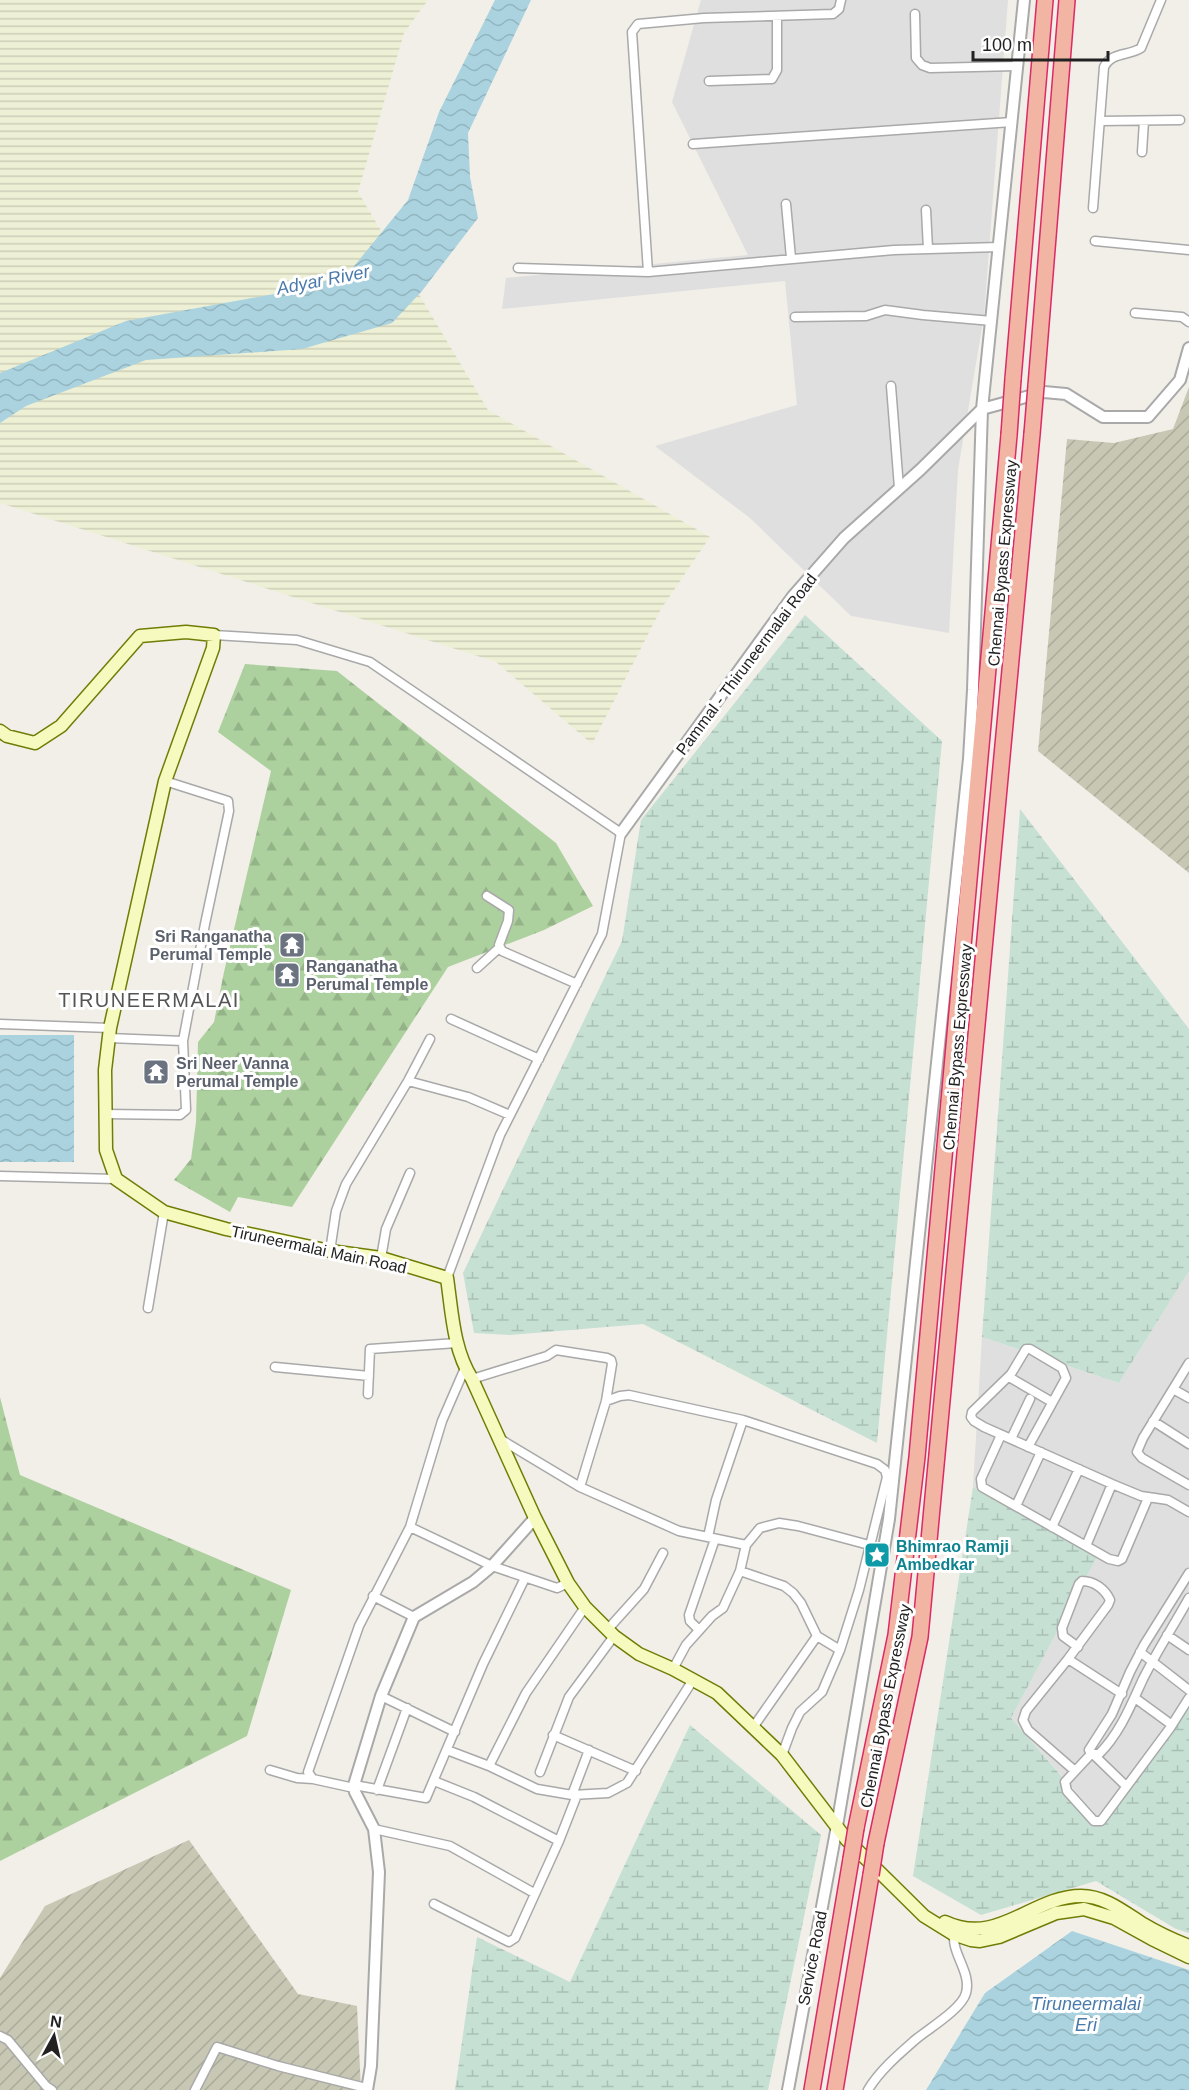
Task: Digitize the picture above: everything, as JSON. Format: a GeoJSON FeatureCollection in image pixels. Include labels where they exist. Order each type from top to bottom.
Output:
{"type":"FeatureCollection","features":[{"type":"Feature","properties":{"kind":"highway","name":"Chennai Bypass Expressway"},"geometry":{"type":"LineString","coordinates":[[813,2090],[856,1828],[896,1635],[917,1457],[979,692],[1009,435],[1045,0]]}},
{"type":"Feature","properties":{"kind":"highway","name":"Chennai Bypass Expressway"},"geometry":{"type":"LineString","coordinates":[[835,2090],[876,1843],[920,1637],[1032,434],[1067,0]]}},
{"type":"Feature","properties":{"kind":"main road"},"geometry":{"type":"LineString","coordinates":[[0,730],[7,736],[35,743],[61,726],[140,636],[186,632],[214,635],[213,648],[165,781],[109,1033],[105,1070],[106,1150],[116,1179]]}},
{"type":"Feature","properties":{"kind":"main road","name":"Tiruneermalai Main Road"},"geometry":{"type":"LineString","coordinates":[[116,1179],[164,1212],[226,1229],[330,1251],[381,1258],[447,1278]]}},
{"type":"Feature","properties":{"kind":"main road"},"geometry":{"type":"LineString","coordinates":[[447,1278],[457,1343],[497,1437],[568,1583],[585,1607],[611,1632],[639,1654],[717,1693],[782,1755],[837,1826],[865,1848],[928,1912],[970,1940],[989,1940],[1056,1913],[1084,1909],[1114,1918],[1152,1940],[1189,1957]]}},
{"type":"Feature","properties":{"kind":"main road"},"geometry":{"type":"LineString","coordinates":[[955,1931],[987,1928],[1061,1900],[1083,1896],[1112,1904],[1155,1931],[1189,1946]]}},
{"type":"Feature","properties":{"kind":"street"},"geometry":{"type":"LineString","coordinates":[[648,272],[636,109],[632,32],[634,27],[638,24],[704,18],[833,14],[839,9],[841,0]]}},
{"type":"Feature","properties":{"kind":"street"},"geometry":{"type":"LineString","coordinates":[[979,692],[982,409],[1024,0]]}},
{"type":"Feature","properties":{"kind":"street"},"geometry":{"type":"LineString","coordinates":[[1093,208],[1103,72],[1106,63],[1111,58],[1141,48],[1161,0]]}},
{"type":"Feature","properties":{"kind":"street"},"geometry":{"type":"LineString","coordinates":[[915,14],[916,58],[922,65],[930,68],[1017,66]]}},
{"type":"Feature","properties":{"kind":"street"},"geometry":{"type":"LineString","coordinates":[[709,81],[772,79],[777,70],[777,16]]}},
{"type":"Feature","properties":{"kind":"street"},"geometry":{"type":"LineString","coordinates":[[1100,122],[1180,120]]}},
{"type":"Feature","properties":{"kind":"street"},"geometry":{"type":"LineString","coordinates":[[1142,152],[1144,121]]}},
{"type":"Feature","properties":{"kind":"street"},"geometry":{"type":"LineString","coordinates":[[693,144],[1012,122]]}},
{"type":"Feature","properties":{"kind":"street"},"geometry":{"type":"LineString","coordinates":[[786,204],[791,258]]}},
{"type":"Feature","properties":{"kind":"street"},"geometry":{"type":"LineString","coordinates":[[926,210],[928,249]]}},
{"type":"Feature","properties":{"kind":"street"},"geometry":{"type":"LineString","coordinates":[[1095,241],[1189,250]]}},
{"type":"Feature","properties":{"kind":"street"},"geometry":{"type":"LineString","coordinates":[[518,268],[648,272],[791,258],[999,247]]}},
{"type":"Feature","properties":{"kind":"street"},"geometry":{"type":"LineString","coordinates":[[795,317],[866,316],[885,310],[992,321]]}},
{"type":"Feature","properties":{"kind":"street"},"geometry":{"type":"LineString","coordinates":[[1135,313],[1182,317],[1189,322]]}},
{"type":"Feature","properties":{"kind":"street","name":"Pammal - Thiruneermalai Road"},"geometry":{"type":"LineString","coordinates":[[621,833],[793,596],[844,538],[982,409],[1044,392],[1066,394],[1103,417],[1149,417],[1180,380],[1189,348]]}},
{"type":"Feature","properties":{"kind":"street"},"geometry":{"type":"LineString","coordinates":[[891,386],[899,488]]}},
{"type":"Feature","properties":{"kind":"street"},"geometry":{"type":"LineString","coordinates":[[214,635],[297,640],[370,662],[621,833],[602,934],[500,1135],[447,1278]]}},
{"type":"Feature","properties":{"kind":"street","name":"Service Road"},"geometry":{"type":"LineString","coordinates":[[788,2090],[837,1826],[889,1519],[974,763]]}},
{"type":"Feature","properties":{"kind":"street"},"geometry":{"type":"LineString","coordinates":[[105,1114],[184,1114],[186,1110],[183,1041],[204,924],[229,811],[228,801],[165,781]]}},
{"type":"Feature","properties":{"kind":"street"},"geometry":{"type":"LineString","coordinates":[[477,968],[499,948],[508,921],[509,910],[487,896]]}},
{"type":"Feature","properties":{"kind":"street"},"geometry":{"type":"LineString","coordinates":[[499,948],[577,984]]}},
{"type":"Feature","properties":{"kind":"street"},"geometry":{"type":"LineString","coordinates":[[451,1019],[539,1059]]}},
{"type":"Feature","properties":{"kind":"street"},"geometry":{"type":"LineString","coordinates":[[0,1024],[183,1041]]}},
{"type":"Feature","properties":{"kind":"street"},"geometry":{"type":"LineString","coordinates":[[330,1251],[336,1211],[346,1184],[408,1081],[430,1039]]}},
{"type":"Feature","properties":{"kind":"street"},"geometry":{"type":"LineString","coordinates":[[408,1081],[468,1097],[510,1115]]}},
{"type":"Feature","properties":{"kind":"street"},"geometry":{"type":"LineString","coordinates":[[381,1258],[386,1229],[410,1173]]}},
{"type":"Feature","properties":{"kind":"street"},"geometry":{"type":"LineString","coordinates":[[0,1176],[116,1179]]}},
{"type":"Feature","properties":{"kind":"street"},"geometry":{"type":"LineString","coordinates":[[148,1308],[164,1212]]}},
{"type":"Feature","properties":{"kind":"street"},"geometry":{"type":"LineString","coordinates":[[368,1394],[370,1349],[457,1343]]}},
{"type":"Feature","properties":{"kind":"street"},"geometry":{"type":"LineString","coordinates":[[1028,1447],[1065,1378],[1065,1374],[1062,1368],[1034,1351],[1026,1349],[1009,1377],[972,1412],[971,1417],[974,1421],[1001,1435],[1028,1447],[1041,1452],[1112,1484],[1148,1498],[1162,1498],[1189,1512]]}},
{"type":"Feature","properties":{"kind":"street"},"geometry":{"type":"LineString","coordinates":[[313,1779],[308,1772],[359,1626],[410,1527],[442,1421],[469,1374],[547,1356],[556,1350],[607,1358],[612,1364],[606,1401],[580,1487]]}},
{"type":"Feature","properties":{"kind":"street"},"geometry":{"type":"LineString","coordinates":[[1189,1363],[1138,1447],[1139,1455],[1189,1485]]}},
{"type":"Feature","properties":{"kind":"street"},"geometry":{"type":"LineString","coordinates":[[275,1367],[369,1376]]}},
{"type":"Feature","properties":{"kind":"street"},"geometry":{"type":"LineString","coordinates":[[1009,1377],[1052,1402]]}},
{"type":"Feature","properties":{"kind":"street"},"geometry":{"type":"LineString","coordinates":[[1173,1389],[1189,1398]]}},
{"type":"Feature","properties":{"kind":"street"},"geometry":{"type":"LineString","coordinates":[[606,1401],[629,1395],[743,1420],[877,1464],[885,1470],[887,1478],[871,1546],[840,1650],[822,1692],[800,1712],[782,1755]]}},
{"type":"Feature","properties":{"kind":"street"},"geometry":{"type":"LineString","coordinates":[[1011,1439],[1030,1399]]}},
{"type":"Feature","properties":{"kind":"street"},"geometry":{"type":"LineString","coordinates":[[699,1630],[690,1621],[689,1615],[712,1538],[716,1500],[743,1420]]}},
{"type":"Feature","properties":{"kind":"street"},"geometry":{"type":"LineString","coordinates":[[1153,1421],[1189,1444]]}},
{"type":"Feature","properties":{"kind":"street"},"geometry":{"type":"LineString","coordinates":[[1001,1435],[980,1484],[982,1487],[1109,1559],[1118,1561],[1122,1558],[1148,1498]]}},
{"type":"Feature","properties":{"kind":"street"},"geometry":{"type":"LineString","coordinates":[[497,1437],[580,1487],[679,1531],[746,1545]]}},
{"type":"Feature","properties":{"kind":"street"},"geometry":{"type":"LineString","coordinates":[[1016,1506],[1041,1452]]}},
{"type":"Feature","properties":{"kind":"street"},"geometry":{"type":"LineString","coordinates":[[1052,1527],[1079,1469]]}},
{"type":"Feature","properties":{"kind":"street"},"geometry":{"type":"LineString","coordinates":[[1086,1546],[1112,1484]]}},
{"type":"Feature","properties":{"kind":"street"},"geometry":{"type":"LineString","coordinates":[[195,2090],[218,2048],[367,2089],[371,2066],[379,1872],[374,1829],[354,1786],[381,1696],[414,1617],[472,1582],[492,1566],[535,1518]]}},
{"type":"Feature","properties":{"kind":"street"},"geometry":{"type":"LineString","coordinates":[[673,1669],[686,1645],[712,1616],[723,1608],[740,1570],[746,1545],[760,1528],[779,1523],[884,1549]]}},
{"type":"Feature","properties":{"kind":"street"},"geometry":{"type":"LineString","coordinates":[[410,1527],[492,1566],[525,1578],[557,1588],[568,1583]]}},
{"type":"Feature","properties":{"kind":"street"},"geometry":{"type":"LineString","coordinates":[[540,1772],[569,1697],[611,1632],[644,1589],[663,1553]]}},
{"type":"Feature","properties":{"kind":"street"},"geometry":{"type":"LineString","coordinates":[[740,1570],[784,1586],[793,1593],[801,1603],[817,1636],[840,1650]]}},
{"type":"Feature","properties":{"kind":"street"},"geometry":{"type":"LineString","coordinates":[[1126,1786],[1089,1750],[1112,1714],[1140,1652],[1189,1573]]}},
{"type":"Feature","properties":{"kind":"street"},"geometry":{"type":"LineString","coordinates":[[270,1770],[297,1778],[426,1798],[483,1664],[525,1578]]}},
{"type":"Feature","properties":{"kind":"street"},"geometry":{"type":"LineString","coordinates":[[1075,1771],[1028,1730],[1023,1720],[1026,1711],[1068,1659],[1077,1647],[1110,1600],[1105,1591],[1087,1581],[1079,1584],[1062,1628],[1063,1636],[1077,1647]]}},
{"type":"Feature","properties":{"kind":"street"},"geometry":{"type":"LineString","coordinates":[[373,1596],[414,1617]]}},
{"type":"Feature","properties":{"kind":"street"},"geometry":{"type":"LineString","coordinates":[[1176,1597],[1188,1604],[1167,1635],[1114,1735],[1103,1750],[1093,1754],[1065,1782],[1067,1791],[1095,1821],[1101,1821],[1172,1725],[1189,1698]]}},
{"type":"Feature","properties":{"kind":"street"},"geometry":{"type":"LineString","coordinates":[[489,1766],[526,1693],[585,1607]]}},
{"type":"Feature","properties":{"kind":"street"},"geometry":{"type":"LineString","coordinates":[[1167,1635],[1189,1650]]}},
{"type":"Feature","properties":{"kind":"street"},"geometry":{"type":"LineString","coordinates":[[754,1726],[817,1636]]}},
{"type":"Feature","properties":{"kind":"street"},"geometry":{"type":"LineString","coordinates":[[1140,1652],[1189,1690]]}},
{"type":"Feature","properties":{"kind":"street"},"geometry":{"type":"LineString","coordinates":[[1068,1659],[1122,1694]]}},
{"type":"Feature","properties":{"kind":"street"},"geometry":{"type":"LineString","coordinates":[[447,1750],[489,1766],[537,1789],[575,1795],[608,1793],[627,1783],[693,1680]]}},
{"type":"Feature","properties":{"kind":"street"},"geometry":{"type":"LineString","coordinates":[[381,1696],[454,1732]]}},
{"type":"Feature","properties":{"kind":"street"},"geometry":{"type":"LineString","coordinates":[[1135,1698],[1172,1725]]}},
{"type":"Feature","properties":{"kind":"street"},"geometry":{"type":"LineString","coordinates":[[377,1790],[406,1708]]}},
{"type":"Feature","properties":{"kind":"street"},"geometry":{"type":"LineString","coordinates":[[554,1735],[636,1771]]}},
{"type":"Feature","properties":{"kind":"street"},"geometry":{"type":"LineString","coordinates":[[434,1904],[509,1942],[515,1938],[559,1842],[589,1750]]}},
{"type":"Feature","properties":{"kind":"street"},"geometry":{"type":"LineString","coordinates":[[434,1781],[474,1797],[559,1842]]}},
{"type":"Feature","properties":{"kind":"street"},"geometry":{"type":"LineString","coordinates":[[374,1829],[450,1846],[534,1893]]}},
{"type":"Feature","properties":{"kind":"street"},"geometry":{"type":"LineString","coordinates":[[868,2090],[903,2050],[958,2005],[966,1995],[967,1980],[954,1942],[955,1931]]}},
{"type":"Feature","properties":{"kind":"street"},"geometry":{"type":"LineString","coordinates":[[0,2036],[8,2040],[46,2086],[52,2090]]}},
{"type":"Feature","properties":{"kind":"shaded area"},"geometry":{"type":"Polygon","coordinates":[[[0,0],[428,0],[404,33],[358,192],[488,410],[710,537],[661,609],[592,744],[496,662],[0,503],[0,0]]]}},
{"type":"Feature","properties":{"kind":"shaded area"},"geometry":{"type":"Polygon","coordinates":[[[701,0],[1008,0],[984,316],[958,470],[949,633],[851,616],[750,518],[655,446],[797,405],[785,281],[502,309],[506,278],[748,255],[672,102],[701,0]]]}},
{"type":"Feature","properties":{"kind":"shaded area"},"geometry":{"type":"Polygon","coordinates":[[[1189,387],[1189,873],[1038,751],[1067,439],[1114,443],[1173,429],[1189,387]]]}},
{"type":"Feature","properties":{"kind":"shaded area"},"geometry":{"type":"Polygon","coordinates":[[[1189,1271],[1189,1708],[1099,1818],[1011,1718],[1097,1557],[973,1487],[982,1337],[1119,1383],[1189,1271]]]}},
{"type":"Feature","properties":{"kind":"shaded area"},"geometry":{"type":"Polygon","coordinates":[[[189,1840],[298,1994],[357,2006],[361,2090],[0,2090],[0,1978],[45,1906],[189,1840]]]}},
{"type":"Feature","properties":{"kind":"green space"},"geometry":{"type":"Polygon","coordinates":[[[805,615],[942,741],[877,1443],[643,1324],[510,1335],[474,1333],[463,1273],[622,941],[641,820],[805,615]]]}},
{"type":"Feature","properties":{"kind":"green space"},"geometry":{"type":"Polygon","coordinates":[[[245,664],[337,671],[556,843],[593,906],[544,930],[448,967],[292,1207],[238,1197],[230,1212],[174,1180],[191,1159],[196,1122],[198,1042],[214,1022],[271,771],[218,732],[245,664]]]}},
{"type":"Feature","properties":{"kind":"green space"},"geometry":{"type":"Polygon","coordinates":[[[1020,809],[1189,1029],[1189,1271],[1119,1383],[982,1337],[1020,809]]]}},
{"type":"Feature","properties":{"kind":"green space"},"geometry":{"type":"Polygon","coordinates":[[[0,1397],[20,1475],[291,1590],[247,1736],[0,1861],[0,1397]]]}},
{"type":"Feature","properties":{"kind":"green space"},"geometry":{"type":"Polygon","coordinates":[[[973,1487],[1097,1557],[1011,1718],[1098,1818],[1189,1708],[1189,1933],[1176,1929],[1096,1881],[981,1915],[913,1876],[973,1487]]]}},
{"type":"Feature","properties":{"kind":"green space"},"geometry":{"type":"Polygon","coordinates":[[[690,1725],[821,1835],[768,2090],[455,2090],[477,1937],[570,1982],[690,1725]]]}},
{"type":"Feature","properties":{"kind":"water"},"geometry":{"type":"Polygon","coordinates":[[[495,0],[531,0],[468,133],[470,177],[478,218],[422,291],[392,323],[302,349],[146,360],[26,406],[0,423],[0,373],[126,321],[274,294],[346,276],[408,200],[439,112],[495,0]]]}},
{"type":"Feature","properties":{"kind":"water"},"geometry":{"type":"Polygon","coordinates":[[[0,1035],[74,1035],[74,1162],[0,1162],[0,1035]]]}},
{"type":"Feature","properties":{"kind":"water","name":"Tiruneermalai Eri"},"geometry":{"type":"Polygon","coordinates":[[[1072,1931],[1189,1970],[1189,2090],[926,2090],[985,1993],[1072,1931]]]}},
{"type":"Feature","properties":{"kind":"place","name":"Sri Ranganatha Perumal Temple"},"geometry":{"type":"Point","coordinates":[292,945]}},
{"type":"Feature","properties":{"kind":"place","name":"Ranganatha Perumal Temple"},"geometry":{"type":"Point","coordinates":[287,975]}},
{"type":"Feature","properties":{"kind":"place","name":"Sri Neer Vanna Perumal Temple"},"geometry":{"type":"Point","coordinates":[156,1072]}},
{"type":"Feature","properties":{"kind":"place","name":"Bhimrao Ramji Ambedkar"},"geometry":{"type":"Point","coordinates":[877,1555]}},
{"type":"Feature","properties":{"kind":"district","name":"TIRUNEERMALAI"},"geometry":{"type":"Point","coordinates":[149,1000]}},
{"type":"Feature","properties":{"kind":"water label","name":"Adyar River"},"geometry":{"type":"Point","coordinates":[323,280]}}]}
